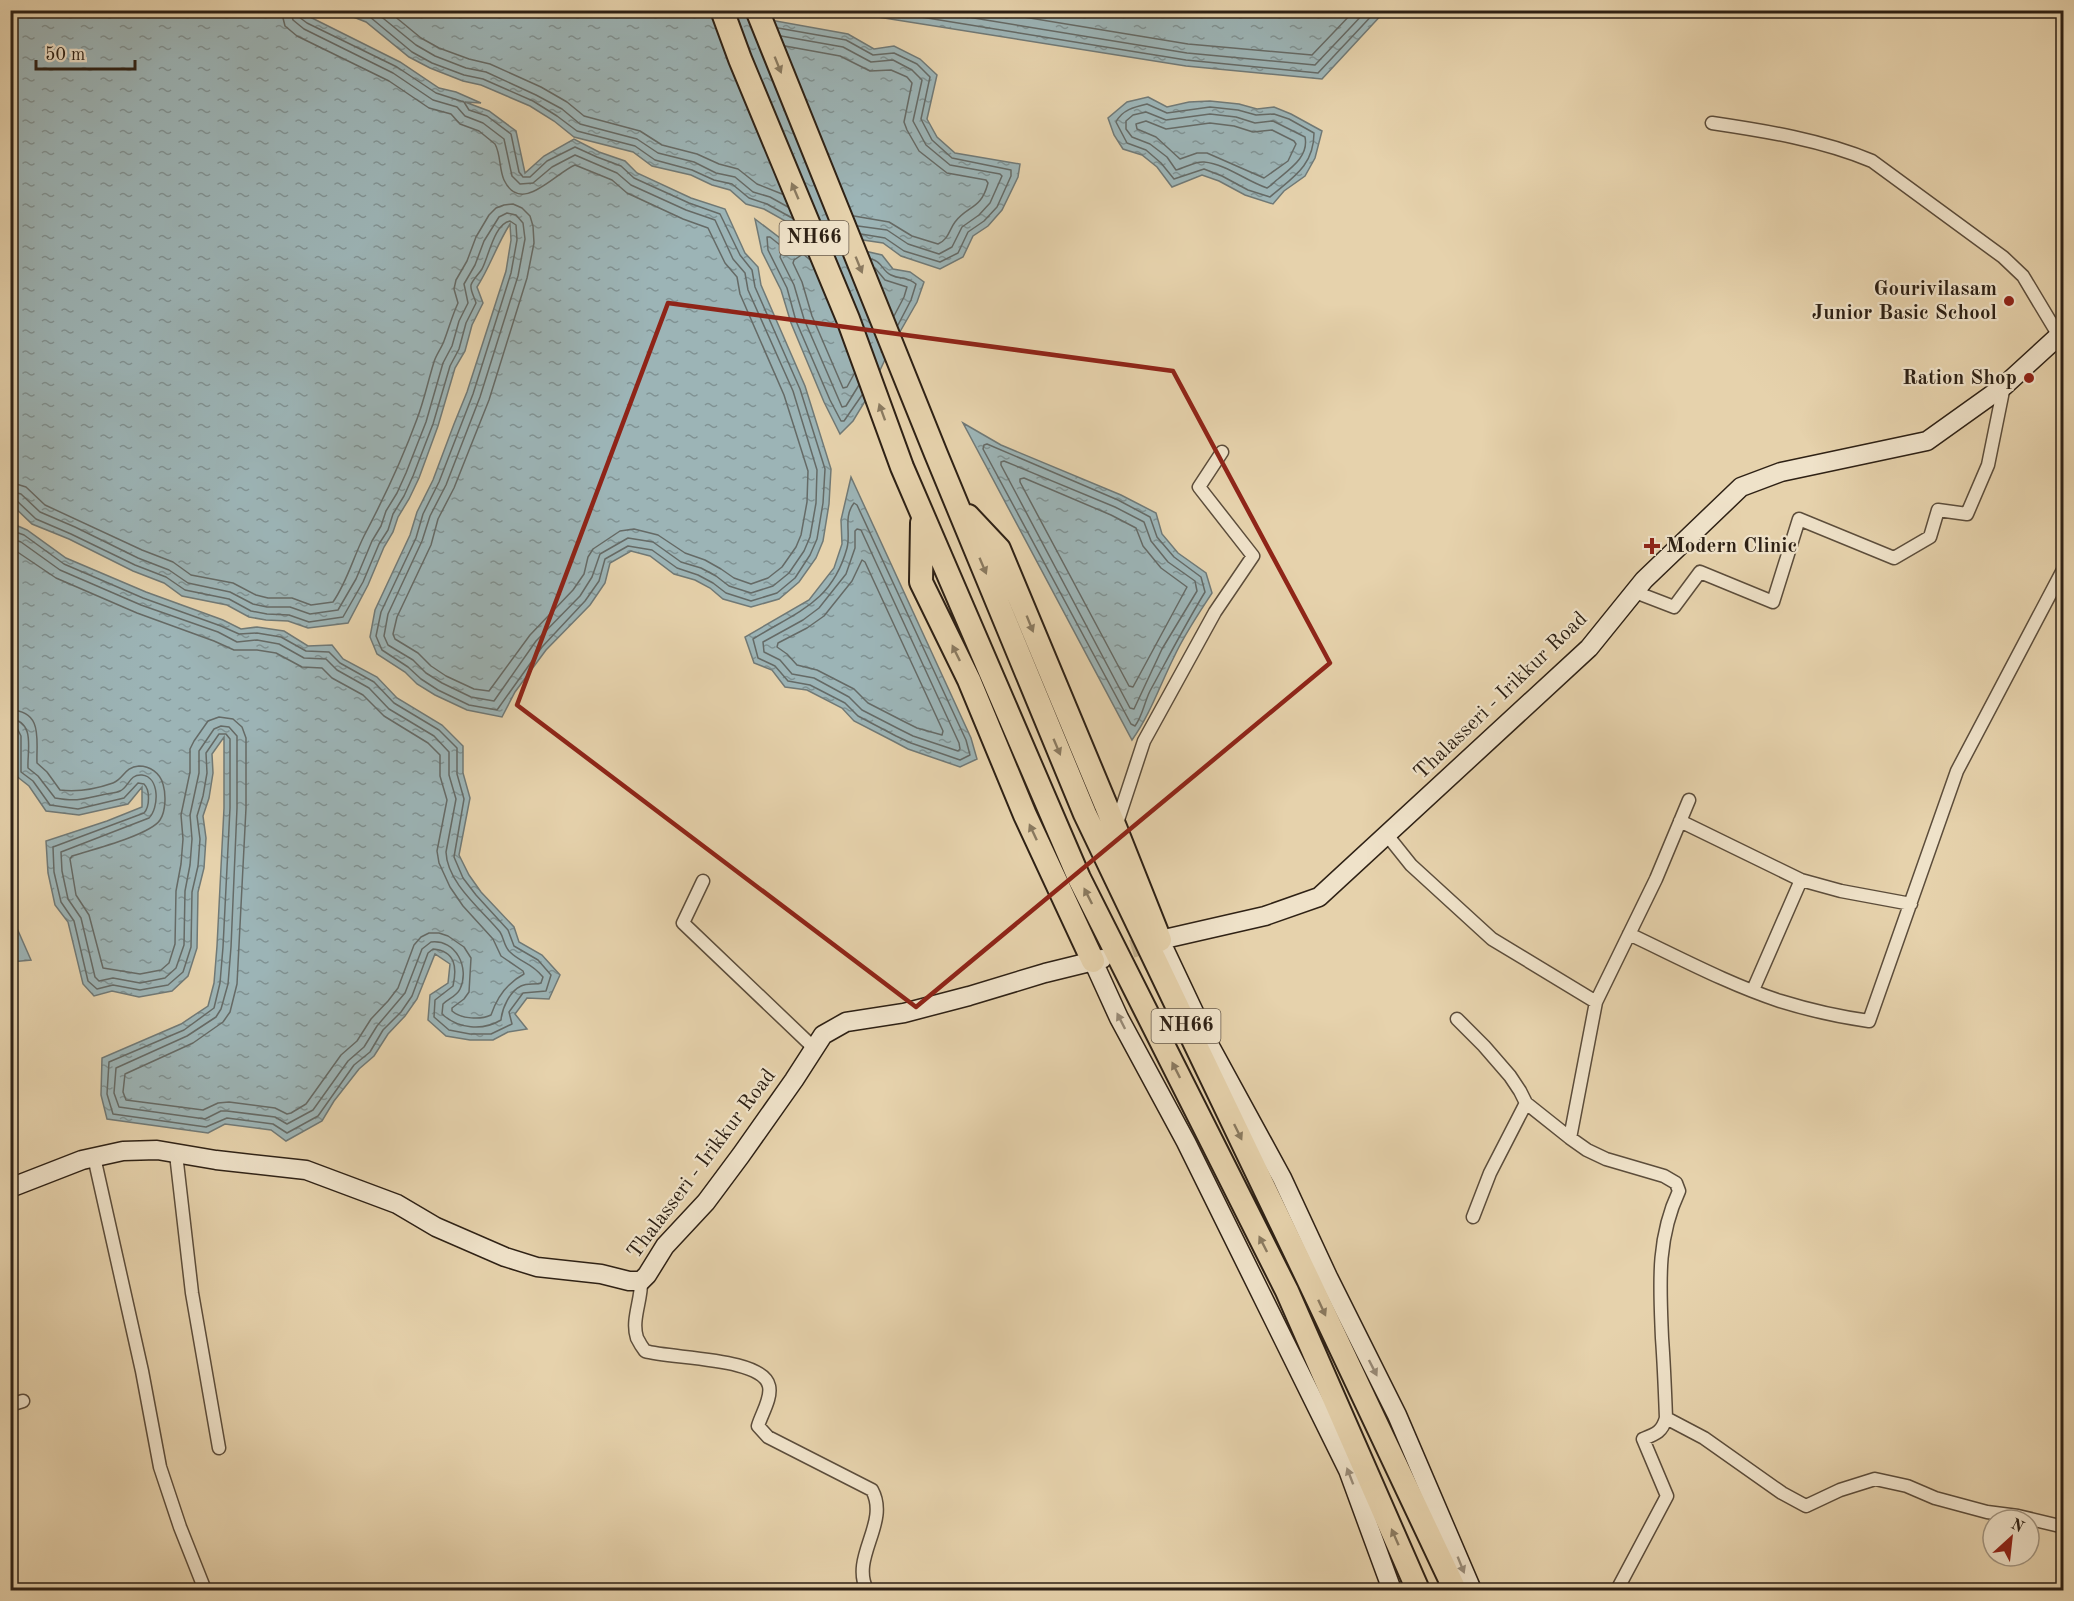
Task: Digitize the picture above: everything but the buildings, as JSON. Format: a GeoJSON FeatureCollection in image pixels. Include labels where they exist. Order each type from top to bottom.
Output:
{"type":"FeatureCollection","features":[{"type":"Feature","properties":{"kind":"highway","name":"NH66"},"geometry":{"type":"LineString","coordinates":[[722,10],[740,59],[848,319],[902,467],[1079,878],[1287,1291],[1418,1590]]}},
{"type":"Feature","properties":{"kind":"highway","name":"NH66"},"geometry":{"type":"LineString","coordinates":[[757,10],[936,454],[1085,814],[1308,1276],[1455,1590]]}},
{"type":"Feature","properties":{"kind":"highway"},"geometry":{"type":"LineString","coordinates":[[957,504],[999,549],[1160,939]]}},
{"type":"Feature","properties":{"kind":"highway"},"geometry":{"type":"LineString","coordinates":[[922,513],[921,582],[969,680],[1025,815],[1097,960]]}},
{"type":"Feature","properties":{"kind":"main road","name":"Thalasseri - Irikkur Road"},"geometry":{"type":"LineString","coordinates":[[1160,939],[1265,916],[1319,897],[1589,648],[1635,591],[1704,520],[1741,487],[1781,472],[1927,441],[2004,386],[2062,339]]}},
{"type":"Feature","properties":{"kind":"main road"},"geometry":{"type":"LineString","coordinates":[[1160,939],[1211,1048],[1282,1178],[1397,1415],[1472,1590]]}},
{"type":"Feature","properties":{"kind":"main road","name":"Thalasseri - Irikkur Road"},"geometry":{"type":"LineString","coordinates":[[10,1188],[94,1157],[123,1151],[157,1150],[216,1160],[306,1170],[397,1204],[436,1227],[505,1257],[537,1266],[641,1281],[665,1246],[706,1202],[741,1155],[823,1035],[846,1022],[904,1013],[1097,960]]}},
{"type":"Feature","properties":{"kind":"main road"},"geometry":{"type":"LineString","coordinates":[[1097,960],[1119,1018],[1186,1142],[1348,1470],[1392,1590]]}},
{"type":"Feature","properties":{"kind":"street"},"geometry":{"type":"LineString","coordinates":[[1712,123],[1800,139],[1849,151],[1872,161],[2003,257],[2023,276],[2062,339]]}},
{"type":"Feature","properties":{"kind":"street"},"geometry":{"type":"LineString","coordinates":[[1635,591],[1674,607],[1700,572],[1773,602],[1799,519],[1894,558],[1930,537],[1938,510],[1968,514],[1988,465],[2004,386]]}},
{"type":"Feature","properties":{"kind":"street"},"geometry":{"type":"LineString","coordinates":[[1115,827],[1144,741],[1215,612],[1253,556],[1199,488],[1222,452]]}},
{"type":"Feature","properties":{"kind":"street"},"geometry":{"type":"LineString","coordinates":[[1629,934],[1780,1001],[1846,1018],[1869,1021],[1957,771],[2064,568]]}},
{"type":"Feature","properties":{"kind":"street"},"geometry":{"type":"LineString","coordinates":[[1570,1138],[1596,1002],[1656,879],[1689,800]]}},
{"type":"Feature","properties":{"kind":"street"},"geometry":{"type":"LineString","coordinates":[[1680,821],[1801,880],[1840,891],[1911,904]]}},
{"type":"Feature","properties":{"kind":"street"},"geometry":{"type":"LineString","coordinates":[[1387,835],[1411,865],[1492,939],[1596,1002]]}},
{"type":"Feature","properties":{"kind":"street"},"geometry":{"type":"LineString","coordinates":[[1753,990],[1801,880]]}},
{"type":"Feature","properties":{"kind":"street"},"geometry":{"type":"LineString","coordinates":[[703,881],[683,923],[814,1048]]}},
{"type":"Feature","properties":{"kind":"street"},"geometry":{"type":"LineString","coordinates":[[1457,1019],[1510,1076],[1526,1103],[1570,1138],[1606,1159],[1665,1176],[1676,1183],[1679,1191],[1669,1212],[1662,1240],[1659,1284],[1666,1418],[1663,1428],[1657,1434],[1643,1439],[1667,1496],[1617,1590]]}},
{"type":"Feature","properties":{"kind":"street"},"geometry":{"type":"LineString","coordinates":[[1473,1216],[1490,1173],[1526,1103]]}},
{"type":"Feature","properties":{"kind":"street"},"geometry":{"type":"LineString","coordinates":[[176,1154],[192,1293],[219,1448]]}},
{"type":"Feature","properties":{"kind":"street"},"geometry":{"type":"LineString","coordinates":[[94,1157],[142,1371],[160,1467],[180,1527],[205,1590]]}},
{"type":"Feature","properties":{"kind":"street"},"geometry":{"type":"LineString","coordinates":[[641,1281],[642,1293],[637,1316],[637,1337],[645,1351],[659,1355],[726,1362],[763,1375],[769,1386],[768,1397],[758,1426],[768,1437],[872,1490],[877,1499],[878,1510],[863,1567],[862,1582],[867,1590]]}},
{"type":"Feature","properties":{"kind":"street"},"geometry":{"type":"LineString","coordinates":[[1666,1418],[1704,1438],[1782,1493],[1806,1506],[1840,1490],[1875,1479],[1907,1486],[1935,1498],[1987,1512],[2018,1515],[2064,1527]]}},
{"type":"Feature","properties":{"kind":"highlighted area"},"geometry":{"type":"Polygon","coordinates":[[[668,303],[1173,371],[1330,663],[916,1007],[517,705],[668,303]]]}},
{"type":"Feature","properties":{"kind":"water"},"geometry":{"type":"Polygon","coordinates":[[[10,11],[301,11],[400,62],[439,88],[456,92],[481,103],[465,102],[489,111],[516,131],[525,173],[544,156],[574,139],[599,152],[625,161],[637,173],[691,198],[725,209],[745,253],[758,267],[761,285],[805,386],[831,469],[829,504],[823,541],[816,558],[799,582],[779,599],[751,607],[723,599],[710,588],[695,580],[674,574],[650,556],[631,551],[610,563],[605,583],[590,605],[546,650],[515,692],[502,717],[467,710],[435,695],[377,654],[370,637],[375,610],[410,535],[417,512],[433,480],[467,392],[506,271],[511,240],[510,224],[477,287],[483,303],[472,325],[465,351],[455,368],[438,426],[419,478],[348,623],[308,628],[288,621],[249,617],[227,605],[182,596],[164,583],[32,524],[10,503],[10,11]]]}},
{"type":"Feature","properties":{"kind":"water"},"geometry":{"type":"Polygon","coordinates":[[[338,11],[708,11],[848,34],[874,49],[894,46],[920,59],[937,75],[927,119],[937,137],[955,153],[1020,164],[1018,177],[1002,210],[988,226],[973,236],[963,257],[940,269],[901,256],[883,243],[836,236],[821,241],[882,255],[893,269],[910,272],[924,282],[917,302],[889,351],[867,398],[853,421],[840,434],[791,323],[781,290],[762,252],[755,219],[784,241],[789,223],[764,209],[746,204],[730,190],[691,175],[652,166],[633,152],[574,137],[530,106],[481,85],[463,81],[430,68],[409,57],[366,22],[338,11]]]}},
{"type":"Feature","properties":{"kind":"water"},"geometry":{"type":"Polygon","coordinates":[[[840,11],[1385,11],[1322,79],[1186,66],[840,11]]]}},
{"type":"Feature","properties":{"kind":"water"},"geometry":{"type":"Polygon","coordinates":[[[1148,97],[1167,107],[1189,102],[1210,101],[1239,104],[1257,109],[1274,107],[1322,131],[1315,158],[1305,176],[1284,191],[1273,204],[1245,195],[1202,175],[1172,187],[1157,167],[1142,155],[1123,149],[1114,135],[1108,118],[1127,102],[1148,97]]]}},
{"type":"Feature","properties":{"kind":"water"},"geometry":{"type":"Polygon","coordinates":[[[963,423],[1001,445],[1121,495],[1156,513],[1162,534],[1178,553],[1206,573],[1212,593],[1182,641],[1150,710],[1132,740],[963,423]]]}},
{"type":"Feature","properties":{"kind":"water"},"geometry":{"type":"Polygon","coordinates":[[[851,477],[971,738],[977,759],[960,767],[908,749],[854,721],[842,708],[807,690],[785,687],[772,670],[754,663],[745,637],[809,600],[834,568],[842,544],[841,520],[851,477]]]}},
{"type":"Feature","properties":{"kind":"water"},"geometry":{"type":"Polygon","coordinates":[[[11,523],[27,530],[66,558],[241,629],[257,627],[284,631],[308,646],[332,645],[343,659],[377,677],[397,698],[442,725],[463,746],[463,773],[470,798],[459,855],[481,892],[514,927],[519,942],[542,955],[560,975],[549,999],[527,998],[515,1014],[527,1029],[508,1032],[493,1040],[470,1040],[446,1036],[428,1020],[430,995],[448,983],[450,964],[435,954],[417,999],[388,1034],[374,1056],[359,1069],[334,1101],[322,1121],[286,1141],[271,1130],[225,1124],[208,1133],[107,1119],[101,1095],[102,1058],[181,1024],[208,1006],[214,983],[217,946],[224,808],[224,737],[212,754],[213,773],[203,816],[206,838],[204,868],[198,892],[197,948],[188,976],[172,991],[139,997],[112,991],[94,996],[83,984],[68,922],[55,905],[48,873],[46,841],[142,807],[142,787],[128,804],[79,815],[46,811],[29,786],[15,775],[15,736],[10,729],[11,523]]]}},
{"type":"Feature","properties":{"kind":"water"},"geometry":{"type":"Polygon","coordinates":[[[10,896],[12,917],[31,960],[11,962],[10,896]]]}},
{"type":"Feature","properties":{"kind":"tunnel"},"geometry":{"type":"LineString","coordinates":[[1106,957],[1160,940]]}},
{"type":"Feature","properties":{"kind":"place","name":"Gourivilasam Junior Basic School"},"geometry":{"type":"Point","coordinates":[2009,301]}},
{"type":"Feature","properties":{"kind":"place","name":"Ration Shop"},"geometry":{"type":"Point","coordinates":[2029,378]}},
{"type":"Feature","properties":{"kind":"place","name":"Modern Clinic"},"geometry":{"type":"Point","coordinates":[1652,546]}}]}
